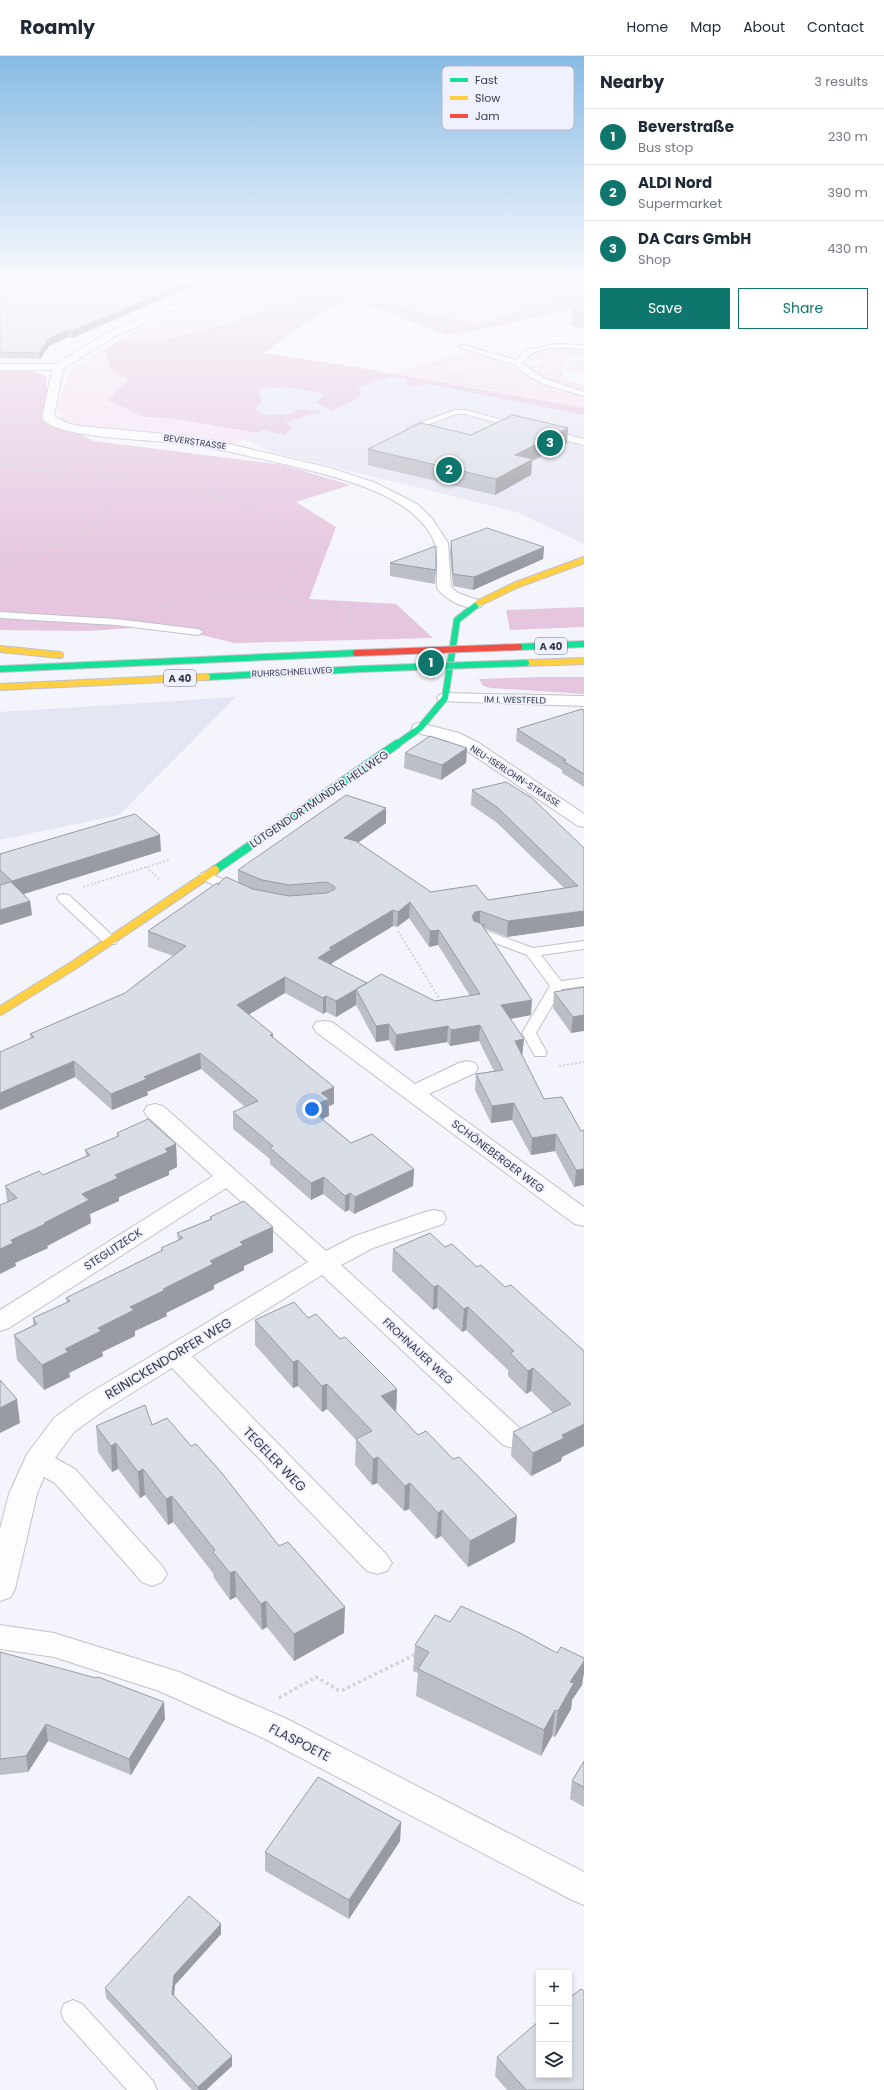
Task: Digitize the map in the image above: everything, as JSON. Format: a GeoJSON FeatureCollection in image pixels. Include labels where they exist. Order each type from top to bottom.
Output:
{"type":"FeatureCollection","features":[{"type":"Feature","properties":{"kind":"main road"},"geometry":{"type":"LineString","coordinates":[[445,698],[457,620],[466,611],[476,604],[546,574],[584,560]]}},
{"type":"Feature","properties":{"kind":"main road","name":"RUHRSCHNELLWEG"},"geometry":{"type":"LineString","coordinates":[[0,669],[199,659],[584,644]]}},
{"type":"Feature","properties":{"kind":"main road"},"geometry":{"type":"LineString","coordinates":[[0,649],[94,658],[199,659]]}},
{"type":"Feature","properties":{"kind":"main road","name":"RUHRSCHNELLWEG"},"geometry":{"type":"LineString","coordinates":[[0,687],[361,669],[584,661]]}},
{"type":"Feature","properties":{"kind":"main road","name":"LÜTGENDORTMUNDER HELLWEG"},"geometry":{"type":"LineString","coordinates":[[0,1010],[110,941],[420,728],[445,698]]}},
{"type":"Feature","properties":{"kind":"street","name":"BEVERSTRASSE"},"geometry":{"type":"LineString","coordinates":[[57,377],[48,418],[63,426],[191,441],[243,450],[348,477],[375,486],[418,512],[436,533],[440,539],[442,552],[444,588],[453,596],[476,604]]}},
{"type":"Feature","properties":{"kind":"street","name":"IM I. WESTFELD"},"geometry":{"type":"LineString","coordinates":[[445,698],[584,701]]}},
{"type":"Feature","properties":{"kind":"street","name":"NEU-ISERLOHN-STRASSE"},"geometry":{"type":"LineString","coordinates":[[420,728],[452,737],[472,747],[584,822]]}},
{"type":"Feature","properties":{"kind":"street","name":"SCHÖNEBERGER WEG"},"geometry":{"type":"LineString","coordinates":[[324,1027],[569,1209],[584,1218]]}},
{"type":"Feature","properties":{"kind":"street"},"geometry":{"type":"LineString","coordinates":[[413,1093],[467,1068]]}},
{"type":"Feature","properties":{"kind":"street"},"geometry":{"type":"LineString","coordinates":[[155,1111],[324,1263]]}},
{"type":"Feature","properties":{"kind":"street","name":"STEGLITZECK"},"geometry":{"type":"LineString","coordinates":[[0,1322],[227,1177]]}},
{"type":"Feature","properties":{"kind":"street","name":"REINICKENDORFER WEG"},"geometry":{"type":"LineString","coordinates":[[0,1589],[23,1494],[37,1461],[64,1425],[93,1404],[324,1263],[364,1242],[434,1218]]}},
{"type":"Feature","properties":{"kind":"street","name":"FROHNAUER WEG"},"geometry":{"type":"LineString","coordinates":[[324,1263],[513,1438]]}},
{"type":"Feature","properties":{"kind":"street","name":"TEGELER WEG"},"geometry":{"type":"LineString","coordinates":[[174,1354],[377,1563]]}},
{"type":"Feature","properties":{"kind":"street"},"geometry":{"type":"LineString","coordinates":[[37,1461],[65,1476],[152,1574]]}},
{"type":"Feature","properties":{"kind":"street","name":"FLASPOETE"},"geometry":{"type":"LineString","coordinates":[[0,1637],[54,1645],[168,1681],[274,1728],[584,1889]]}},
{"type":"Feature","properties":{"kind":"lane"},"geometry":{"type":"LineString","coordinates":[[536,377],[550,384],[584,394]]}},
{"type":"Feature","properties":{"kind":"lane"},"geometry":{"type":"LineString","coordinates":[[411,428],[455,412],[465,412],[527,427]]}},
{"type":"Feature","properties":{"kind":"lane"},"geometry":{"type":"LineString","coordinates":[[542,431],[584,442]]}},
{"type":"Feature","properties":{"kind":"lane"},"geometry":{"type":"LineString","coordinates":[[0,615],[116,622],[198,632]]}},
{"type":"Feature","properties":{"kind":"lane"},"geometry":{"type":"LineString","coordinates":[[206,876],[252,897]]}},
{"type":"Feature","properties":{"kind":"lane"},"geometry":{"type":"LineString","coordinates":[[64,898],[110,941]]}},
{"type":"Feature","properties":{"kind":"lane"},"geometry":{"type":"LineString","coordinates":[[479,932],[532,952],[584,945]]}},
{"type":"Feature","properties":{"kind":"lane"},"geometry":{"type":"LineString","coordinates":[[532,952],[557,986]]}},
{"type":"Feature","properties":{"kind":"lane"},"geometry":{"type":"LineString","coordinates":[[557,986],[584,982]]}},
{"type":"Feature","properties":{"kind":"lane"},"geometry":{"type":"LineString","coordinates":[[540,1053],[529,1033],[557,986]]}},
{"type":"Feature","properties":{"kind":"lane"},"geometry":{"type":"LineString","coordinates":[[73,2012],[144,2090]]}},
{"type":"Feature","properties":{"kind":"path"},"geometry":{"type":"LineString","coordinates":[[453,377],[456,378],[456,381],[467,385],[501,387],[514,391],[550,384]]}},
{"type":"Feature","properties":{"kind":"path"},"geometry":{"type":"LineString","coordinates":[[62,472],[74,460]]}},
{"type":"Feature","properties":{"kind":"path"},"geometry":{"type":"LineString","coordinates":[[0,466],[101,474],[194,490],[250,505],[295,530],[300,554],[278,596]]}},
{"type":"Feature","properties":{"kind":"path"},"geometry":{"type":"LineString","coordinates":[[0,572],[25,554],[66,543],[73,534],[96,525],[108,509],[108,497],[101,493],[110,482],[101,474]]}},
{"type":"Feature","properties":{"kind":"path"},"geometry":{"type":"LineString","coordinates":[[154,608],[184,599],[226,596],[278,596],[302,604],[347,606],[351,621]]}},
{"type":"Feature","properties":{"kind":"path"},"geometry":{"type":"LineString","coordinates":[[78,888],[169,860]]}},
{"type":"Feature","properties":{"kind":"path"},"geometry":{"type":"LineString","coordinates":[[146,867],[158,878]]}},
{"type":"Feature","properties":{"kind":"path"},"geometry":{"type":"LineString","coordinates":[[398,931],[444,1006]]}},
{"type":"Feature","properties":{"kind":"path"},"geometry":{"type":"LineString","coordinates":[[247,1716],[316,1677],[338,1690],[343,1690],[418,1653],[423,1656]]}},
{"type":"Feature","properties":{"kind":"shaded area"},"geometry":{"type":"Polygon","coordinates":[[[0,377],[46,377],[48,411],[61,426],[94,441],[284,465],[350,485],[296,502],[336,527],[309,599],[396,604],[433,638],[235,643],[163,626],[88,631],[0,630],[0,377]]]}},
{"type":"Feature","properties":{"kind":"shaded area"},"geometry":{"type":"Polygon","coordinates":[[[68,377],[123,377],[128,380],[107,400],[144,417],[177,419],[258,433],[234,444],[170,433],[81,426],[63,422],[57,407],[68,377]]]}},
{"type":"Feature","properties":{"kind":"shaded area"},"geometry":{"type":"Polygon","coordinates":[[[123,377],[411,377],[584,408],[584,415],[429,384],[415,387],[406,385],[406,379],[392,377],[358,387],[362,393],[354,400],[332,411],[316,403],[325,394],[300,389],[264,387],[259,390],[261,402],[255,409],[264,415],[291,414],[299,409],[324,412],[307,415],[284,424],[293,427],[285,435],[263,430],[258,433],[177,419],[144,417],[107,400],[128,380],[123,377]]]}},
{"type":"Feature","properties":{"kind":"shaded area"},"geometry":{"type":"Polygon","coordinates":[[[294,377],[401,377],[584,411],[584,544],[517,512],[272,452],[245,439],[258,433],[226,418],[254,383],[294,377]]]}},
{"type":"Feature","properties":{"kind":"shaded area"},"geometry":{"type":"Polygon","coordinates":[[[414,377],[528,377],[553,389],[584,397],[584,408],[414,377]]]}},
{"type":"Feature","properties":{"kind":"shaded area"},"geometry":{"type":"Polygon","coordinates":[[[541,377],[567,377],[567,380],[584,386],[584,392],[541,377]]]}},
{"type":"Feature","properties":{"kind":"shaded area"},"geometry":{"type":"Polygon","coordinates":[[[584,607],[584,627],[510,630],[506,610],[584,607]]]}},
{"type":"Feature","properties":{"kind":"shaded area"},"geometry":{"type":"Polygon","coordinates":[[[584,677],[584,694],[491,688],[483,686],[479,679],[584,677]]]}},
{"type":"Feature","properties":{"kind":"shaded area"},"geometry":{"type":"Polygon","coordinates":[[[236,697],[119,815],[0,840],[0,712],[236,697]]]}},
{"type":"Feature","properties":{"kind":"building"},"geometry":{"type":"Polygon","coordinates":[[[513,415],[568,428],[515,455],[533,459],[496,479],[368,449],[421,423],[471,435],[513,415]]]}},
{"type":"Feature","properties":{"kind":"building"},"geometry":{"type":"Polygon","coordinates":[[[487,528],[544,547],[474,577],[453,574],[451,541],[487,528]]]}},
{"type":"Feature","properties":{"kind":"building"},"geometry":{"type":"Polygon","coordinates":[[[436,546],[436,570],[390,563],[436,546]]]}},
{"type":"Feature","properties":{"kind":"building"},"geometry":{"type":"Polygon","coordinates":[[[582,709],[584,710],[584,774],[563,761],[566,760],[517,729],[582,709]]]}},
{"type":"Feature","properties":{"kind":"building"},"geometry":{"type":"Polygon","coordinates":[[[430,736],[467,748],[442,765],[405,753],[430,736]]]}},
{"type":"Feature","properties":{"kind":"building"},"geometry":{"type":"Polygon","coordinates":[[[506,782],[532,798],[584,848],[584,911],[508,921],[480,911],[475,912],[472,916],[474,921],[485,925],[482,925],[532,1000],[501,1005],[524,1039],[515,1041],[544,1099],[562,1097],[581,1131],[584,1130],[584,1169],[576,1170],[556,1134],[532,1138],[514,1103],[492,1106],[476,1074],[503,1070],[480,1025],[451,1030],[448,1026],[396,1035],[389,1024],[376,1026],[356,989],[336,1001],[326,996],[323,998],[285,977],[237,1005],[273,1034],[270,1035],[334,1087],[321,1093],[329,1099],[309,1108],[351,1143],[372,1134],[414,1169],[355,1197],[350,1193],[345,1196],[324,1177],[311,1183],[270,1148],[273,1146],[233,1112],[258,1101],[200,1053],[144,1077],[147,1079],[111,1094],[74,1061],[0,1093],[0,1052],[34,1037],[30,1034],[125,993],[186,946],[148,931],[217,883],[219,885],[219,883],[226,877],[253,889],[289,896],[327,893],[335,889],[335,887],[327,882],[289,885],[262,880],[238,870],[346,795],[386,808],[344,838],[356,841],[431,892],[476,885],[488,900],[578,886],[497,807],[472,790],[506,782]],[[410,902],[398,912],[393,910],[329,948],[332,949],[318,958],[367,983],[381,974],[435,1001],[480,994],[439,930],[430,931],[410,902]]]}},
{"type":"Feature","properties":{"kind":"building"},"geometry":{"type":"Polygon","coordinates":[[[135,814],[160,835],[12,881],[0,870],[0,854],[135,814]]]}},
{"type":"Feature","properties":{"kind":"building"},"geometry":{"type":"Polygon","coordinates":[[[11,882],[30,901],[0,910],[0,885],[11,882]]]}},
{"type":"Feature","properties":{"kind":"building"},"geometry":{"type":"Polygon","coordinates":[[[584,987],[584,1015],[573,1017],[554,992],[584,987]]]}},
{"type":"Feature","properties":{"kind":"building"},"geometry":{"type":"Polygon","coordinates":[[[148,1119],[176,1144],[165,1149],[168,1152],[115,1175],[118,1178],[82,1194],[89,1200],[44,1223],[45,1224],[11,1240],[13,1243],[0,1249],[0,1205],[17,1198],[5,1186],[39,1171],[43,1175],[90,1155],[85,1150],[119,1136],[117,1133],[148,1119]]]}},
{"type":"Feature","properties":{"kind":"building"},"geometry":{"type":"Polygon","coordinates":[[[244,1201],[273,1227],[240,1242],[243,1245],[210,1261],[213,1264],[130,1307],[134,1310],[98,1328],[101,1331],[65,1349],[68,1352],[42,1365],[14,1335],[37,1324],[33,1318],[70,1301],[66,1298],[163,1250],[161,1248],[183,1238],[177,1233],[212,1219],[210,1217],[244,1201]]]}},
{"type":"Feature","properties":{"kind":"building"},"geometry":{"type":"Polygon","coordinates":[[[430,1233],[445,1247],[452,1244],[477,1267],[481,1265],[505,1287],[511,1285],[584,1351],[584,1424],[562,1435],[564,1438],[533,1453],[513,1432],[571,1404],[533,1368],[528,1371],[510,1353],[514,1351],[468,1307],[464,1309],[438,1285],[434,1287],[393,1249],[430,1233]]]}},
{"type":"Feature","properties":{"kind":"building"},"geometry":{"type":"Polygon","coordinates":[[[294,1302],[308,1318],[316,1314],[340,1339],[345,1337],[397,1389],[381,1396],[418,1435],[426,1431],[453,1459],[459,1457],[517,1516],[470,1541],[442,1510],[438,1513],[410,1483],[405,1486],[378,1457],[373,1459],[356,1439],[372,1431],[327,1384],[322,1386],[298,1360],[293,1362],[255,1320],[294,1302]]]}},
{"type":"Feature","properties":{"kind":"building"},"geometry":{"type":"Polygon","coordinates":[[[0,1380],[17,1399],[0,1408],[0,1380]]]}},
{"type":"Feature","properties":{"kind":"building"},"geometry":{"type":"Polygon","coordinates":[[[145,1405],[152,1425],[167,1418],[191,1446],[196,1444],[221,1472],[279,1546],[288,1542],[345,1607],[294,1634],[266,1601],[261,1604],[235,1571],[230,1573],[213,1552],[215,1550],[172,1496],[166,1499],[143,1469],[138,1472],[116,1443],[111,1446],[96,1426],[145,1405]]]}},
{"type":"Feature","properties":{"kind":"building"},"geometry":{"type":"Polygon","coordinates":[[[461,1606],[520,1633],[557,1653],[561,1647],[584,1658],[584,1661],[570,1682],[574,1683],[558,1711],[555,1710],[544,1730],[418,1669],[429,1652],[415,1645],[435,1615],[450,1622],[461,1606]]]}},
{"type":"Feature","properties":{"kind":"building"},"geometry":{"type":"Polygon","coordinates":[[[0,1652],[96,1678],[98,1677],[164,1702],[129,1759],[46,1724],[26,1756],[0,1759],[0,1652]]]}},
{"type":"Feature","properties":{"kind":"building"},"geometry":{"type":"Polygon","coordinates":[[[584,1761],[584,1787],[572,1781],[584,1761]]]}},
{"type":"Feature","properties":{"kind":"building"},"geometry":{"type":"Polygon","coordinates":[[[318,1777],[401,1822],[349,1900],[265,1852],[318,1777]]]}},
{"type":"Feature","properties":{"kind":"building"},"geometry":{"type":"Polygon","coordinates":[[[189,1896],[221,1924],[174,1975],[172,1994],[232,2056],[198,2087],[105,1988],[189,1896]]]}},
{"type":"Feature","properties":{"kind":"building"},"geometry":{"type":"Polygon","coordinates":[[[581,1989],[584,1991],[584,2090],[526,2090],[497,2057],[536,2024],[536,2078],[572,2078],[572,1996],[581,1989]]]}},
{"type":"Feature","properties":{"kind":"traffic: fast"},"geometry":{"type":"LineString","coordinates":[[215,870],[420,728],[445,698],[457,620],[479,603]]}},
{"type":"Feature","properties":{"kind":"traffic: fast"},"geometry":{"type":"LineString","coordinates":[[519,647],[584,644]]}},
{"type":"Feature","properties":{"kind":"traffic: fast"},"geometry":{"type":"LineString","coordinates":[[0,669],[356,653]]}},
{"type":"Feature","properties":{"kind":"traffic: fast"},"geometry":{"type":"LineString","coordinates":[[361,669],[526,663]]}},
{"type":"Feature","properties":{"kind":"traffic: fast"},"geometry":{"type":"LineString","coordinates":[[207,677],[361,669]]}},
{"type":"Feature","properties":{"kind":"traffic: slow"},"geometry":{"type":"LineString","coordinates":[[479,603],[516,585],[584,560]]}},
{"type":"Feature","properties":{"kind":"traffic: slow"},"geometry":{"type":"LineString","coordinates":[[0,649],[60,655]]}},
{"type":"Feature","properties":{"kind":"traffic: slow"},"geometry":{"type":"LineString","coordinates":[[526,663],[584,661]]}},
{"type":"Feature","properties":{"kind":"traffic: slow"},"geometry":{"type":"LineString","coordinates":[[0,687],[207,677]]}},
{"type":"Feature","properties":{"kind":"traffic: slow"},"geometry":{"type":"LineString","coordinates":[[0,1011],[74,965],[215,870]]}},
{"type":"Feature","properties":{"kind":"traffic: jam"},"geometry":{"type":"LineString","coordinates":[[356,653],[519,647]]}},
{"type":"Feature","properties":{"kind":"place","name":"DA Cars GmbH"},"geometry":{"type":"Point","coordinates":[550,443]}},
{"type":"Feature","properties":{"kind":"place","name":"ALDI Nord"},"geometry":{"type":"Point","coordinates":[449,470]}},
{"type":"Feature","properties":{"kind":"place","name":"Beverstraße"},"geometry":{"type":"Point","coordinates":[431,663]}}]}
